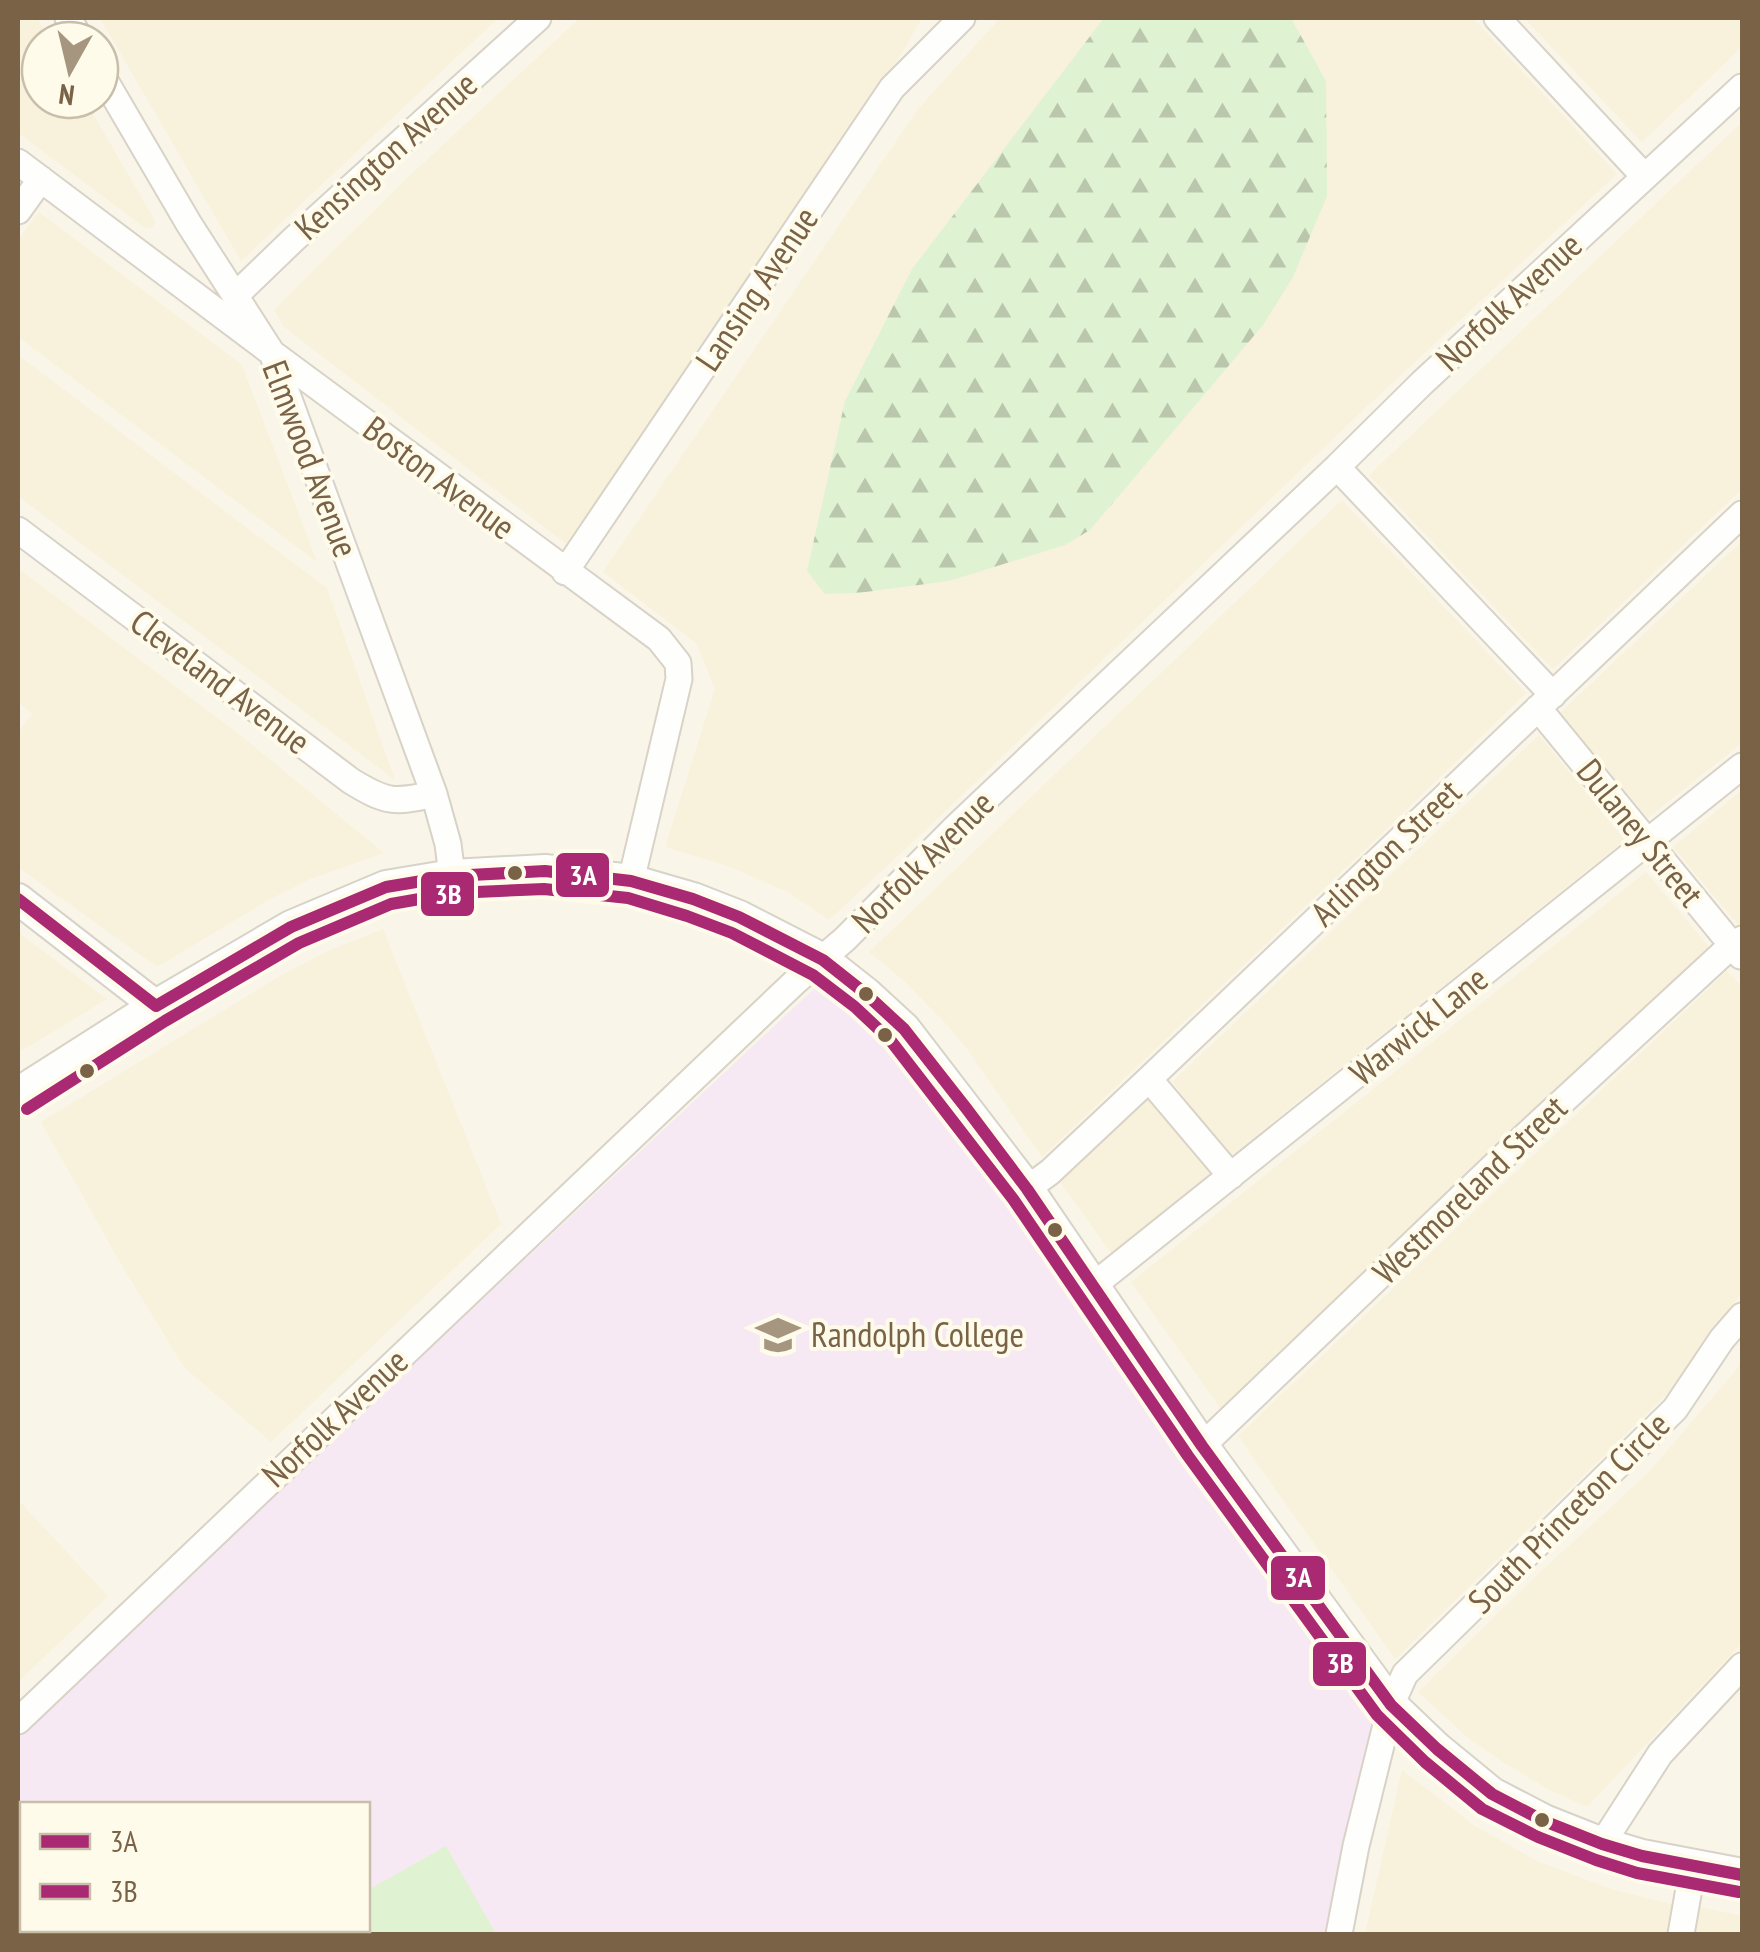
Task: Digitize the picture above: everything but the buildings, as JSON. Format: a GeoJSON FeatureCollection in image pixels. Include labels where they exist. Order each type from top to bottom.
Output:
{"type":"FeatureCollection","features":[{"type":"Feature","properties":{"kind":"main road"},"geometry":{"type":"LineString","coordinates":[[18,1094],[156,1006],[292,927],[386,887],[452,876],[545,871],[632,881],[739,917],[823,960],[904,1029],[1027,1189],[1202,1446],[1391,1705],[1492,1794],[1544,1821],[1642,1856],[1742,1876]]}},
{"type":"Feature","properties":{"kind":"street","name":"Kensington Avenue"},"geometry":{"type":"LineString","coordinates":[[236,295],[538,18]]}},
{"type":"Feature","properties":{"kind":"street","name":"Lansing Avenue"},"geometry":{"type":"LineString","coordinates":[[565,572],[892,88],[962,18]]}},
{"type":"Feature","properties":{"kind":"street"},"geometry":{"type":"LineString","coordinates":[[1497,18],[1644,176]]}},
{"type":"Feature","properties":{"kind":"street","name":"Norfolk Avenue"},"geometry":{"type":"LineString","coordinates":[[18,1720],[796,981],[823,960],[956,826],[1422,383],[1742,87]]}},
{"type":"Feature","properties":{"kind":"street","name":"Elmwood Avenue"},"geometry":{"type":"LineString","coordinates":[[120,106],[189,224],[272,353],[434,794],[452,876]]}},
{"type":"Feature","properties":{"kind":"street","name":"Boston Avenue"},"geometry":{"type":"LineString","coordinates":[[18,162],[659,639],[678,663],[679,678],[632,881]]}},
{"type":"Feature","properties":{"kind":"street"},"geometry":{"type":"LineString","coordinates":[[18,211],[41,179]]}},
{"type":"Feature","properties":{"kind":"street","name":"Dulaney Street"},"geometry":{"type":"LineString","coordinates":[[1337,467],[1546,702],[1648,844],[1739,947]]}},
{"type":"Feature","properties":{"kind":"street","name":"Arlington Street"},"geometry":{"type":"LineString","coordinates":[[1027,1189],[1149,1079],[1742,514]]}},
{"type":"Feature","properties":{"kind":"street","name":"Cleveland Avenue"},"geometry":{"type":"LineString","coordinates":[[18,530],[351,781],[378,797],[400,801],[434,794]]}},
{"type":"Feature","properties":{"kind":"street","name":"Warwick Lane"},"geometry":{"type":"LineString","coordinates":[[1094,1285],[1742,766]]}},
{"type":"Feature","properties":{"kind":"street"},"geometry":{"type":"LineString","coordinates":[[18,898],[156,1006]]}},
{"type":"Feature","properties":{"kind":"street","name":"Westmoreland Street"},"geometry":{"type":"LineString","coordinates":[[1202,1446],[1523,1138],[1739,947]]}},
{"type":"Feature","properties":{"kind":"street"},"geometry":{"type":"LineString","coordinates":[[1149,1079],[1231,1176]]}},
{"type":"Feature","properties":{"kind":"street","name":"South Princeton Circle"},"geometry":{"type":"LineString","coordinates":[[1339,1934],[1391,1705],[1406,1674],[1675,1408],[1742,1316]]}},
{"type":"Feature","properties":{"kind":"street"},"geometry":{"type":"LineString","coordinates":[[1602,1844],[1660,1754],[1742,1666]]}},
{"type":"Feature","properties":{"kind":"street"},"geometry":{"type":"LineString","coordinates":[[1681,1934],[1693,1866]]}},
{"type":"Feature","properties":{"kind":"shaded area"},"geometry":{"type":"Polygon","coordinates":[[[18,18],[37,18],[20,20],[20,120],[97,120],[154,219],[152,228],[145,228],[18,133],[18,18]]]}},
{"type":"Feature","properties":{"kind":"shaded area"},"geometry":{"type":"Polygon","coordinates":[[[498,18],[241,261],[120,52],[120,20],[101,20],[498,18]]]}},
{"type":"Feature","properties":{"kind":"shaded area"},"geometry":{"type":"Polygon","coordinates":[[[580,18],[922,18],[904,50],[566,544],[284,327],[274,310],[406,179],[580,18]]]}},
{"type":"Feature","properties":{"kind":"shaded area"},"geometry":{"type":"Polygon","coordinates":[[[1000,18],[1104,18],[912,269],[845,401],[807,570],[826,594],[949,581],[1326,81],[1291,18],[1473,18],[1617,174],[1360,413],[829,920],[786,891],[728,866],[665,847],[715,689],[696,643],[603,572],[918,109],[1000,18]]]}},
{"type":"Feature","properties":{"kind":"shaded area"},"geometry":{"type":"Polygon","coordinates":[[[1524,18],[1742,18],[1742,47],[1642,142],[1524,18]]]}},
{"type":"Feature","properties":{"kind":"shaded area"},"geometry":{"type":"Polygon","coordinates":[[[1742,122],[1742,489],[1553,669],[1369,475],[1742,122]]]}},
{"type":"Feature","properties":{"kind":"shaded area"},"geometry":{"type":"Polygon","coordinates":[[[39,212],[242,365],[317,562],[18,337],[18,240],[39,212]]]}},
{"type":"Feature","properties":{"kind":"shaded area"},"geometry":{"type":"Polygon","coordinates":[[[18,355],[327,588],[395,780],[18,496],[18,355]]]}},
{"type":"Feature","properties":{"kind":"shaded area"},"geometry":{"type":"Polygon","coordinates":[[[1342,500],[1526,693],[1042,1157],[965,1046],[905,982],[869,952],[1342,500]]]}},
{"type":"Feature","properties":{"kind":"shaded area"},"geometry":{"type":"Polygon","coordinates":[[[1742,541],[1742,743],[1648,818],[1560,713],[1742,541]]]}},
{"type":"Feature","properties":{"kind":"shaded area"},"geometry":{"type":"Polygon","coordinates":[[[18,568],[240,735],[384,853],[310,879],[157,967],[18,867],[18,733],[32,714],[18,702],[18,568]]]}},
{"type":"Feature","properties":{"kind":"shaded area"},"geometry":{"type":"Polygon","coordinates":[[[1539,735],[1625,840],[1230,1156],[1172,1082],[1539,735]]]}},
{"type":"Feature","properties":{"kind":"shaded area"},"geometry":{"type":"Polygon","coordinates":[[[1742,790],[1742,925],[1740,927],[1673,847],[1742,790]]]}},
{"type":"Feature","properties":{"kind":"shaded area"},"geometry":{"type":"Polygon","coordinates":[[[1646,872],[1709,947],[1220,1408],[1131,1282],[1646,872]]]}},
{"type":"Feature","properties":{"kind":"shaded area"},"geometry":{"type":"Polygon","coordinates":[[[383,929],[501,1224],[271,1442],[184,1367],[41,1122],[280,976],[383,929]]]}},
{"type":"Feature","properties":{"kind":"shaded area"},"geometry":{"type":"Polygon","coordinates":[[[18,932],[107,999],[18,1053],[18,932]]]}},
{"type":"Feature","properties":{"kind":"shaded area"},"geometry":{"type":"Polygon","coordinates":[[[1727,971],[1742,986],[1742,1292],[1669,1392],[1395,1659],[1238,1436],[1727,971]]]}},
{"type":"Feature","properties":{"kind":"shaded area","name":"Randolph College"},"geometry":{"type":"Polygon","coordinates":[[[817,986],[880,1034],[933,1097],[1294,1574],[1372,1723],[1333,1934],[18,1934],[18,1734],[817,986]]]}},
{"type":"Feature","properties":{"kind":"shaded area"},"geometry":{"type":"Polygon","coordinates":[[[1149,1092],[1217,1167],[1111,1253],[1058,1179],[1149,1092]]]}},
{"type":"Feature","properties":{"kind":"shaded area"},"geometry":{"type":"Polygon","coordinates":[[[1742,1363],[1742,1643],[1587,1807],[1548,1789],[1468,1738],[1418,1692],[1649,1472],[1742,1363]]]}},
{"type":"Feature","properties":{"kind":"shaded area"},"geometry":{"type":"Polygon","coordinates":[[[18,1504],[108,1596],[18,1682],[18,1504]]]}},
{"type":"Feature","properties":{"kind":"shaded area"},"geometry":{"type":"Polygon","coordinates":[[[1402,1770],[1475,1826],[1537,1861],[1611,1889],[1674,1905],[1668,1934],[1365,1934],[1402,1770]]]}},
{"type":"Feature","properties":{"kind":"shaded area"},"geometry":{"type":"Polygon","coordinates":[[[1699,1907],[1742,1916],[1742,1934],[1693,1934],[1699,1907]]]}},
{"type":"Feature","properties":{"kind":"green space"},"geometry":{"type":"Polygon","coordinates":[[[1104,18],[1291,18],[1326,81],[1327,196],[1293,277],[1263,325],[1090,530],[1065,545],[949,581],[825,594],[807,571],[845,401],[912,269],[1104,18]]]}},
{"type":"Feature","properties":{"kind":"green space"},"geometry":{"type":"Polygon","coordinates":[[[446,1846],[496,1934],[286,1934],[370,1932],[370,1889],[446,1846]]]}},
{"type":"Feature","properties":{"kind":"transit line","name":"3A"},"geometry":{"type":"LineString","coordinates":[[18,899],[156,1006],[291,927],[386,887],[452,876],[545,871],[631,881],[739,917],[823,960],[904,1029],[966,1108],[1027,1189],[1202,1446],[1391,1705],[1492,1794],[1544,1821],[1642,1856],[1742,1875]]}},
{"type":"Feature","properties":{"kind":"transit line","name":"3B"},"geometry":{"type":"LineString","coordinates":[[27,1109],[165,1021],[299,943],[391,904],[454,893],[544,889],[628,898],[732,933],[813,975],[891,1041],[1013,1199],[1188,1456],[1377,1715],[1425,1762],[1482,1809],[1538,1837],[1637,1873],[1739,1892]]}},
{"type":"Feature","properties":{"kind":"place","name":"Randolph College"},"geometry":{"type":"Point","coordinates":[778,1335]}}]}
